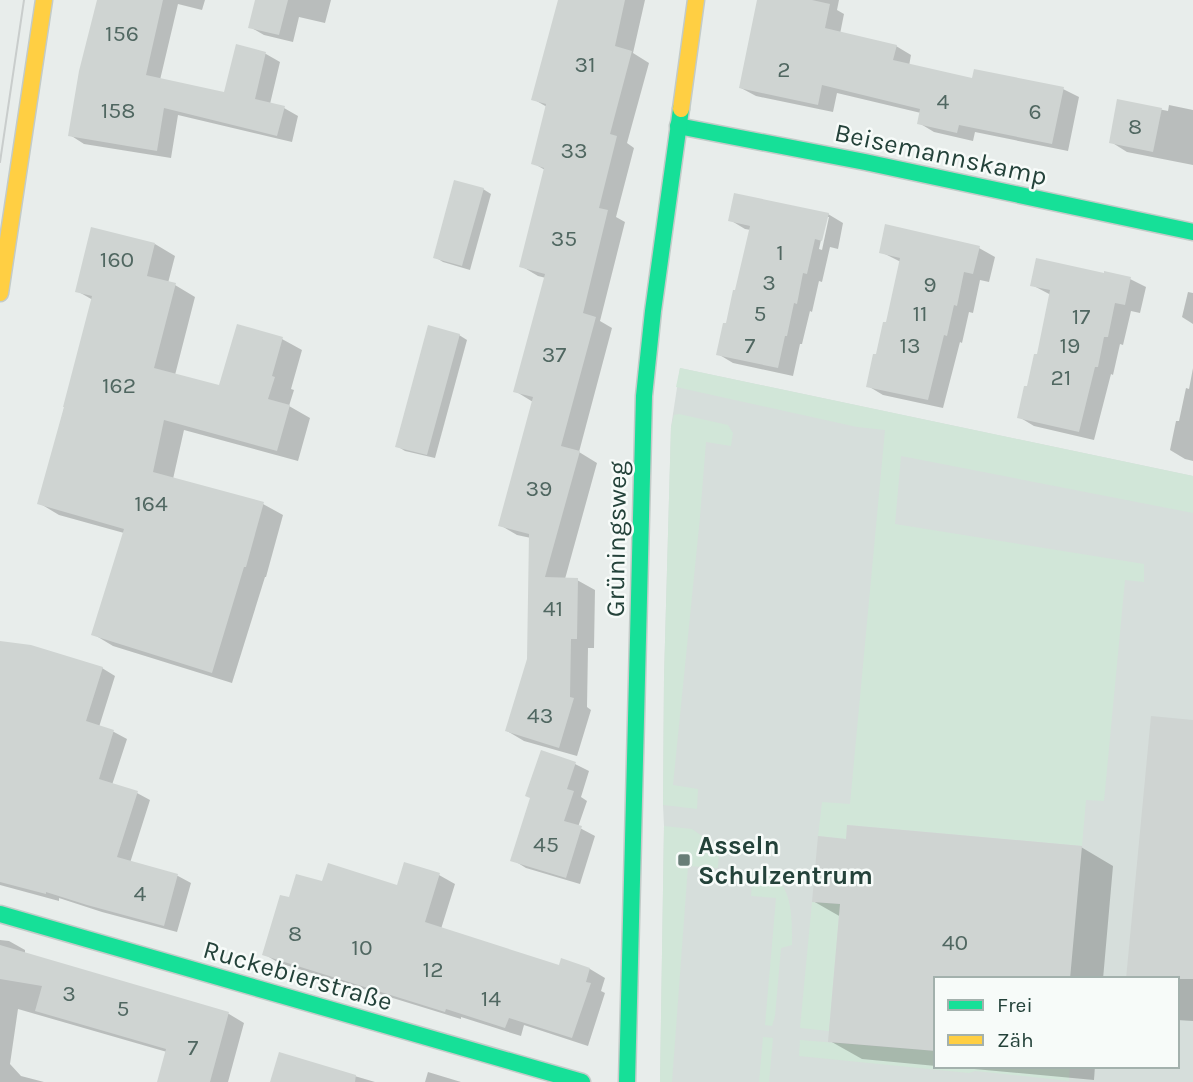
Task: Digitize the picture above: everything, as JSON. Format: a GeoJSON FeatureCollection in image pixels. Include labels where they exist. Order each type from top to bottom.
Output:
{"type":"FeatureCollection","features":[{"type":"Feature","properties":{"kind":"street"},"geometry":{"type":"LineString","coordinates":[[0,293],[44,0]]}},
{"type":"Feature","properties":{"kind":"street","name":"Grüningsweg"},"geometry":{"type":"LineString","coordinates":[[627,1082],[645,396],[653,311],[696,0]]}},
{"type":"Feature","properties":{"kind":"street","name":"Beisemannskamp"},"geometry":{"type":"LineString","coordinates":[[678,126],[865,162],[1193,233]]}},
{"type":"Feature","properties":{"kind":"street","name":"Ruckebierstraße"},"geometry":{"type":"LineString","coordinates":[[0,914],[582,1082]]}},
{"type":"Feature","properties":{"kind":"shaded area"},"geometry":{"type":"Polygon","coordinates":[[[680,368],[1193,476],[1193,1082],[660,1082],[664,678],[671,427],[680,368]]]}},
{"type":"Feature","properties":{"kind":"green space"},"geometry":{"type":"Polygon","coordinates":[[[680,368],[1193,476],[1193,513],[901,456],[895,524],[1144,564],[1144,582],[1125,580],[1104,801],[1086,800],[1082,846],[848,825],[846,839],[818,836],[822,802],[850,804],[885,430],[857,427],[676,387],[680,368]]]}},
{"type":"Feature","properties":{"kind":"green space"},"geometry":{"type":"Polygon","coordinates":[[[674,415],[728,425],[733,433],[731,446],[706,442],[673,785],[698,789],[697,809],[663,805],[671,427],[674,415]]]}},
{"type":"Feature","properties":{"kind":"green space"},"geometry":{"type":"Polygon","coordinates":[[[664,826],[692,829],[719,848],[718,868],[688,866],[672,1082],[660,1082],[664,826]]]}},
{"type":"Feature","properties":{"kind":"green space"},"geometry":{"type":"Polygon","coordinates":[[[753,870],[766,872],[777,879],[790,905],[792,945],[781,948],[772,1026],[765,1025],[776,898],[751,896],[753,870]]]}},
{"type":"Feature","properties":{"kind":"green space"},"geometry":{"type":"Polygon","coordinates":[[[812,902],[840,904],[829,1031],[800,1028],[812,902]]]}},
{"type":"Feature","properties":{"kind":"green space"},"geometry":{"type":"Polygon","coordinates":[[[763,1037],[773,1038],[769,1082],[759,1082],[763,1037]]]}},
{"type":"Feature","properties":{"kind":"green space"},"geometry":{"type":"Polygon","coordinates":[[[800,1040],[934,1051],[934,1068],[1070,1068],[1069,1081],[975,1071],[969,1073],[799,1056],[800,1040]]]}},
{"type":"Feature","properties":{"kind":"building"},"geometry":{"type":"Polygon","coordinates":[[[97,0],[163,0],[146,75],[224,92],[236,44],[266,52],[255,99],[285,106],[277,136],[164,108],[157,151],[68,136],[79,71],[97,0]]]}},
{"type":"Feature","properties":{"kind":"building"},"geometry":{"type":"Polygon","coordinates":[[[255,0],[288,0],[279,35],[248,28],[255,0]]]}},
{"type":"Feature","properties":{"kind":"building"},"geometry":{"type":"Polygon","coordinates":[[[558,0],[625,0],[615,46],[632,51],[610,134],[617,136],[599,208],[608,210],[583,313],[596,317],[561,446],[580,451],[545,577],[578,578],[577,639],[571,639],[570,697],[574,698],[559,748],[505,731],[527,659],[529,534],[498,526],[533,397],[513,392],[545,274],[519,267],[544,168],[531,164],[546,104],[531,100],[558,0]]]}},
{"type":"Feature","properties":{"kind":"building"},"geometry":{"type":"Polygon","coordinates":[[[757,0],[812,0],[830,4],[825,28],[897,45],[893,60],[972,78],[974,69],[1064,87],[1052,144],[959,125],[957,133],[917,124],[920,109],[822,85],[818,105],[739,88],[757,0]]]}},
{"type":"Feature","properties":{"kind":"building"},"geometry":{"type":"Polygon","coordinates":[[[1117,99],[1162,108],[1153,152],[1109,143],[1117,99]]]}},
{"type":"Feature","properties":{"kind":"building"},"geometry":{"type":"Polygon","coordinates":[[[454,180],[484,188],[462,266],[433,258],[454,180]]]}},
{"type":"Feature","properties":{"kind":"building"},"geometry":{"type":"Polygon","coordinates":[[[734,193],[829,213],[822,241],[815,239],[807,274],[803,273],[778,368],[716,355],[750,226],[728,221],[734,193]]]}},
{"type":"Feature","properties":{"kind":"building"},"geometry":{"type":"Polygon","coordinates":[[[885,224],[980,246],[973,274],[964,272],[957,306],[954,305],[947,336],[944,335],[928,400],[866,387],[873,354],[876,354],[883,322],[886,322],[900,258],[879,253],[885,224]]]}},
{"type":"Feature","properties":{"kind":"building"},"geometry":{"type":"Polygon","coordinates":[[[91,227],[155,243],[147,276],[176,283],[154,368],[219,385],[237,324],[283,337],[268,399],[290,405],[277,451],[164,420],[153,472],[264,502],[212,673],[91,635],[124,529],[37,504],[92,296],[75,292],[91,227]]]}},
{"type":"Feature","properties":{"kind":"building"},"geometry":{"type":"Polygon","coordinates":[[[1036,258],[1131,277],[1125,305],[1115,303],[1108,337],[1104,337],[1079,432],[1017,418],[1034,354],[1037,354],[1050,290],[1030,286],[1036,258]]]}},
{"type":"Feature","properties":{"kind":"building"},"geometry":{"type":"Polygon","coordinates":[[[428,325],[460,334],[427,455],[395,447],[428,325]]]}},
{"type":"Feature","properties":{"kind":"building"},"geometry":{"type":"Polygon","coordinates":[[[0,641],[31,645],[103,667],[86,721],[114,730],[99,779],[138,791],[117,857],[178,874],[164,926],[46,892],[0,882],[0,641]]]}},
{"type":"Feature","properties":{"kind":"building"},"geometry":{"type":"Polygon","coordinates":[[[1151,716],[1193,720],[1193,979],[1126,977],[1151,716]]]}},
{"type":"Feature","properties":{"kind":"building"},"geometry":{"type":"Polygon","coordinates":[[[541,750],[576,762],[567,789],[574,791],[564,821],[582,826],[566,878],[510,861],[530,798],[525,796],[541,750]]]}},
{"type":"Feature","properties":{"kind":"building"},"geometry":{"type":"Polygon","coordinates":[[[847,825],[1082,846],[1070,977],[934,977],[934,1051],[828,1042],[840,904],[812,902],[818,836],[846,839],[847,825]]]}},
{"type":"Feature","properties":{"kind":"building"},"geometry":{"type":"Polygon","coordinates":[[[404,862],[440,873],[425,922],[559,965],[561,958],[590,968],[586,982],[591,983],[572,1038],[509,1018],[505,1028],[446,1009],[445,1012],[262,955],[280,895],[289,897],[296,874],[322,881],[328,863],[397,885],[404,862]]]}},
{"type":"Feature","properties":{"kind":"building"},"geometry":{"type":"Polygon","coordinates":[[[0,945],[229,1012],[210,1082],[157,1082],[166,1049],[35,1011],[42,986],[0,979],[0,945]]]}},
{"type":"Feature","properties":{"kind":"building"},"geometry":{"type":"Polygon","coordinates":[[[279,1052],[356,1075],[355,1082],[270,1082],[279,1052]]]}},
{"type":"Feature","properties":{"kind":"tram line"},"geometry":{"type":"LineString","coordinates":[[0,162],[24,0]]}},
{"type":"Feature","properties":{"kind":"traffic: fast"},"geometry":{"type":"LineString","coordinates":[[627,1082],[644,396],[681,109]]}},
{"type":"Feature","properties":{"kind":"traffic: fast"},"geometry":{"type":"LineString","coordinates":[[678,126],[865,162],[1193,232]]}},
{"type":"Feature","properties":{"kind":"traffic: fast"},"geometry":{"type":"LineString","coordinates":[[0,914],[582,1082]]}},
{"type":"Feature","properties":{"kind":"traffic: slow"},"geometry":{"type":"LineString","coordinates":[[0,293],[44,0]]}},
{"type":"Feature","properties":{"kind":"traffic: slow"},"geometry":{"type":"LineString","coordinates":[[681,109],[696,0]]}},
{"type":"Feature","properties":{"kind":"place","name":"Asseln Schulzentrum"},"geometry":{"type":"Point","coordinates":[684,860]}}]}
